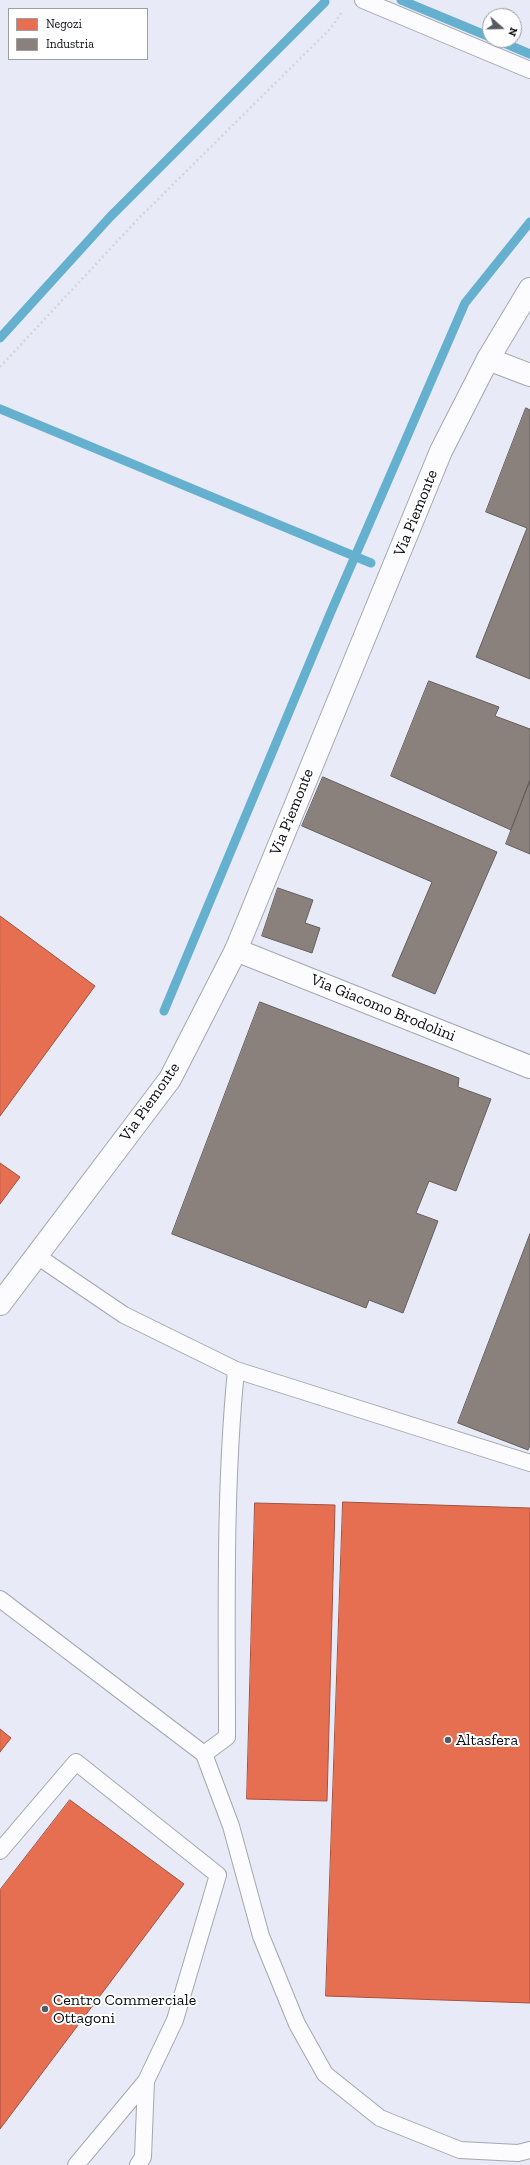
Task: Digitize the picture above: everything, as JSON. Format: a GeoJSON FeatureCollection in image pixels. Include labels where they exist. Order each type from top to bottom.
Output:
{"type":"FeatureCollection","features":[{"type":"Feature","properties":{"kind":"street","name":"Via Piemonte"},"geometry":{"type":"LineString","coordinates":[[0,1304],[170,1079],[236,950],[441,451],[488,359],[530,289]]}},
{"type":"Feature","properties":{"kind":"street"},"geometry":{"type":"LineString","coordinates":[[488,359],[530,375]]}},
{"type":"Feature","properties":{"kind":"street","name":"Via Giacomo Brodolini"},"geometry":{"type":"LineString","coordinates":[[236,950],[530,1067]]}},
{"type":"Feature","properties":{"kind":"lane"},"geometry":{"type":"LineString","coordinates":[[363,0],[530,70]]}},
{"type":"Feature","properties":{"kind":"lane"},"geometry":{"type":"LineString","coordinates":[[36,1256],[124,1315],[236,1370],[530,1463]]}},
{"type":"Feature","properties":{"kind":"lane"},"geometry":{"type":"LineString","coordinates":[[204,1754],[227,1737],[228,1512],[232,1414],[236,1370]]}},
{"type":"Feature","properties":{"kind":"lane"},"geometry":{"type":"LineString","coordinates":[[0,1599],[204,1754],[231,1826],[262,1936],[297,2024],[325,2074],[380,2118],[460,2150],[518,2153],[530,2150]]}},
{"type":"Feature","properties":{"kind":"lane"},"geometry":{"type":"LineString","coordinates":[[0,1851],[76,1762],[218,1875],[175,2020],[146,2082],[76,2165]]}},
{"type":"Feature","properties":{"kind":"lane"},"geometry":{"type":"LineString","coordinates":[[138,2165],[143,2157],[146,2082]]}},
{"type":"Feature","properties":{"kind":"path"},"geometry":{"type":"LineString","coordinates":[[0,367],[138,219],[330,29],[346,6]]}},
{"type":"Feature","properties":{"kind":"building: Negozi"},"geometry":{"type":"Polygon","coordinates":[[[0,916],[95,986],[0,1116],[0,916]]]}},
{"type":"Feature","properties":{"kind":"building: Negozi"},"geometry":{"type":"Polygon","coordinates":[[[0,1163],[20,1177],[0,1204],[0,1163]]]}},
{"type":"Feature","properties":{"kind":"building: Negozi"},"geometry":{"type":"Polygon","coordinates":[[[343,1502],[530,1508],[530,2003],[326,1996],[343,1502]]]}},
{"type":"Feature","properties":{"kind":"building: Negozi"},"geometry":{"type":"Polygon","coordinates":[[[255,1503],[335,1505],[327,1801],[247,1799],[255,1503]]]}},
{"type":"Feature","properties":{"kind":"building: Negozi"},"geometry":{"type":"Polygon","coordinates":[[[0,1729],[11,1738],[0,1752],[0,1729]]]}},
{"type":"Feature","properties":{"kind":"building: Negozi","name":"Centro Commerciale Ottagoni"},"geometry":{"type":"Polygon","coordinates":[[[70,1800],[184,1884],[0,2129],[0,1890],[70,1800]]]}},
{"type":"Feature","properties":{"kind":"building: Industria"},"geometry":{"type":"Polygon","coordinates":[[[526,408],[530,410],[530,679],[476,657],[527,528],[486,512],[526,408]]]}},
{"type":"Feature","properties":{"kind":"building: Industria"},"geometry":{"type":"Polygon","coordinates":[[[429,681],[499,707],[495,716],[530,729],[530,780],[511,830],[391,776],[429,681]]]}},
{"type":"Feature","properties":{"kind":"building: Industria"},"geometry":{"type":"Polygon","coordinates":[[[323,777],[497,852],[435,994],[392,976],[432,882],[302,826],[323,777]]]}},
{"type":"Feature","properties":{"kind":"building: Industria"},"geometry":{"type":"Polygon","coordinates":[[[530,780],[530,854],[506,844],[530,780]]]}},
{"type":"Feature","properties":{"kind":"building: Industria"},"geometry":{"type":"Polygon","coordinates":[[[278,888],[313,900],[305,923],[320,928],[312,953],[262,936],[278,888]]]}},
{"type":"Feature","properties":{"kind":"building: Industria"},"geometry":{"type":"Polygon","coordinates":[[[260,1002],[459,1078],[458,1087],[491,1099],[456,1191],[429,1181],[416,1213],[438,1221],[403,1313],[369,1300],[366,1308],[172,1234],[260,1002]]]}},
{"type":"Feature","properties":{"kind":"building: Industria"},"geometry":{"type":"Polygon","coordinates":[[[530,1234],[530,1445],[528,1450],[458,1423],[530,1234]]]}},
{"type":"Feature","properties":{"kind":"waterway"},"geometry":{"type":"LineString","coordinates":[[401,0],[482,34]]}},
{"type":"Feature","properties":{"kind":"waterway"},"geometry":{"type":"LineString","coordinates":[[0,338],[110,217],[325,2]]}},
{"type":"Feature","properties":{"kind":"waterway"},"geometry":{"type":"LineString","coordinates":[[516,48],[530,54]]}},
{"type":"Feature","properties":{"kind":"waterway"},"geometry":{"type":"LineString","coordinates":[[164,1011],[330,614],[465,303],[530,222]]}},
{"type":"Feature","properties":{"kind":"waterway"},"geometry":{"type":"LineString","coordinates":[[0,409],[371,563]]}},
{"type":"Feature","properties":{"kind":"place","name":"Altasfera"},"geometry":{"type":"Point","coordinates":[448,1740]}},
{"type":"Feature","properties":{"kind":"place","name":"Centro Commerciale Ottagoni"},"geometry":{"type":"Point","coordinates":[45,2009]}}]}
